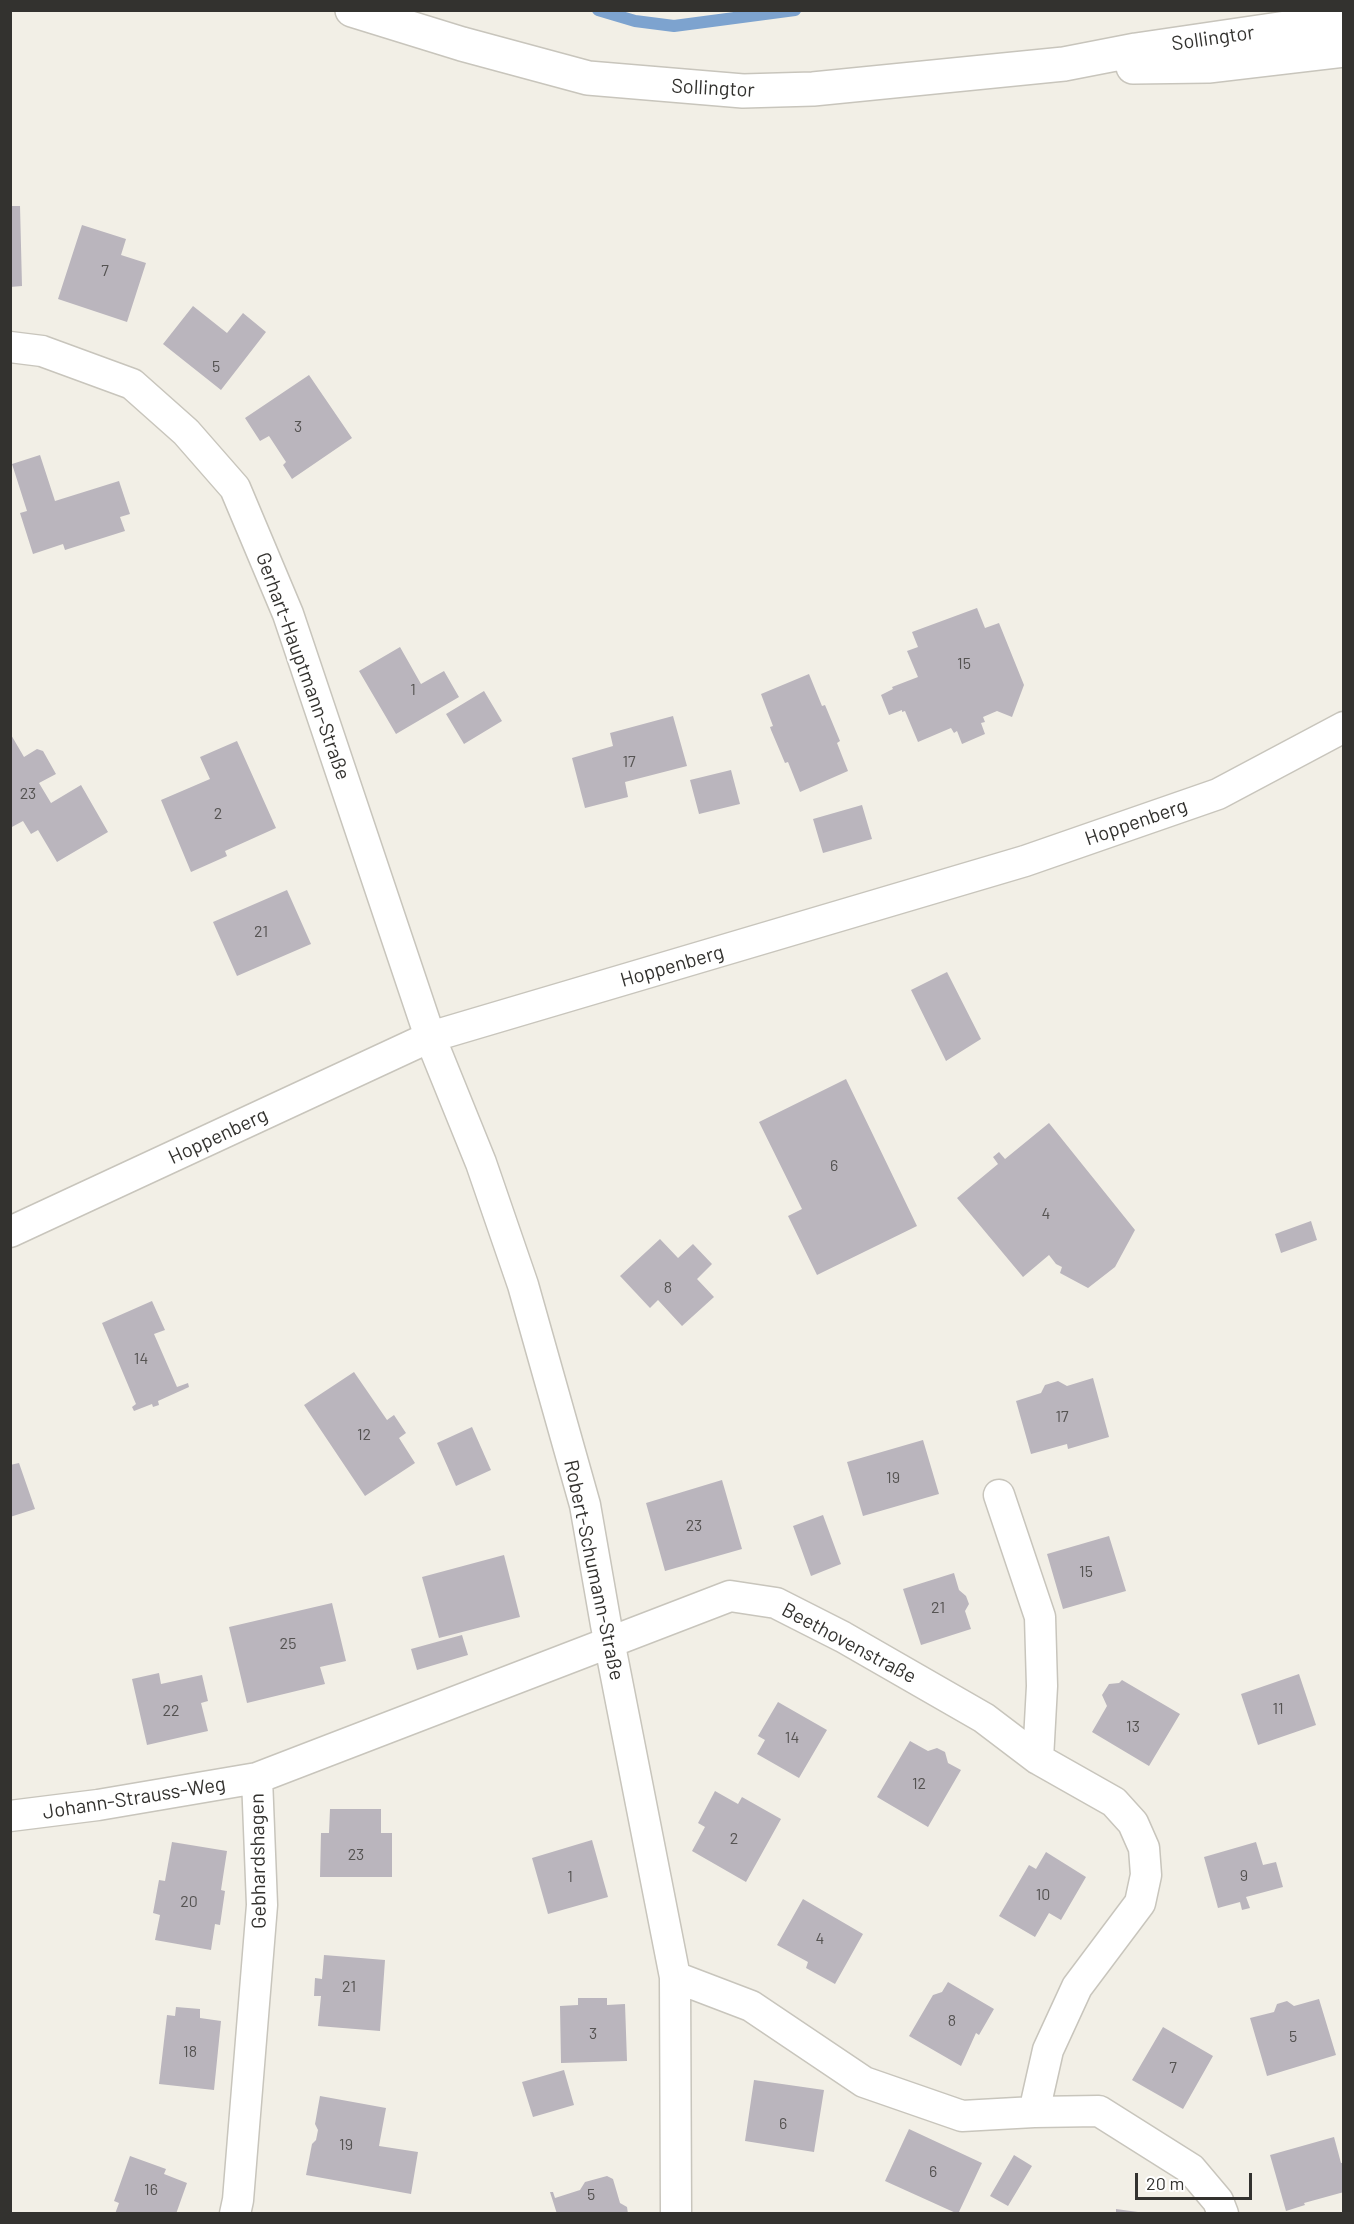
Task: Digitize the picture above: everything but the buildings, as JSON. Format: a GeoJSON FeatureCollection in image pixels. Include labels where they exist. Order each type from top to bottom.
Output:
{"type":"FeatureCollection","features":[{"type":"Feature","properties":{"kind":"main road","name":"Sollingtor"},"geometry":{"type":"LineString","coordinates":[[352,10],[462,44],[588,78],[743,91],[903,81],[1084,61],[1136,50],[1344,17]]}},
{"type":"Feature","properties":{"kind":"main road","name":"Sollingtor"},"geometry":{"type":"LineString","coordinates":[[1084,61],[1142,68],[1208,66],[1344,50]]}},
{"type":"Feature","properties":{"kind":"street","name":"Gerhart-Hauptmann-Straße"},"geometry":{"type":"LineString","coordinates":[[10,347],[42,351],[132,384],[186,432],[235,488],[288,614],[430,1037]]}},
{"type":"Feature","properties":{"kind":"street","name":"Hoppenberg"},"geometry":{"type":"LineString","coordinates":[[10,1232],[430,1037],[1025,861],[1218,794],[1344,728]]}},
{"type":"Feature","properties":{"kind":"street","name":"Robert-Schumann-Straße"},"geometry":{"type":"LineString","coordinates":[[430,1037],[481,1163],[523,1285],[585,1505],[675,1977],[676,2214]]}},
{"type":"Feature","properties":{"kind":"street"},"geometry":{"type":"LineString","coordinates":[[999,1495],[1040,1617],[1042,1686],[1038,1759]]}},
{"type":"Feature","properties":{"kind":"street","name":"Beethovenstraße"},"geometry":{"type":"LineString","coordinates":[[610,1642],[730,1596],[776,1603],[843,1637],[984,1718],[1038,1759],[1114,1802],[1133,1823],[1144,1848],[1146,1875],[1140,1903],[1077,1986],[1048,2050],[1034,2112]]}},
{"type":"Feature","properties":{"kind":"street","name":"Gebhardshagen"},"geometry":{"type":"LineString","coordinates":[[235,2214],[262,1905],[257,1778],[610,1642]]}},
{"type":"Feature","properties":{"kind":"street","name":"Johann-Strauss-Weg"},"geometry":{"type":"LineString","coordinates":[[10,1816],[98,1805],[257,1778]]}},
{"type":"Feature","properties":{"kind":"street"},"geometry":{"type":"LineString","coordinates":[[675,1977],[752,2006],[864,2082],[962,2116],[1099,2111],[1191,2169],[1218,2201],[1223,2214]]}},
{"type":"Feature","properties":{"kind":"waterway"},"geometry":{"type":"LineString","coordinates":[[598,10],[635,21],[674,26],[795,10]]}}]}
